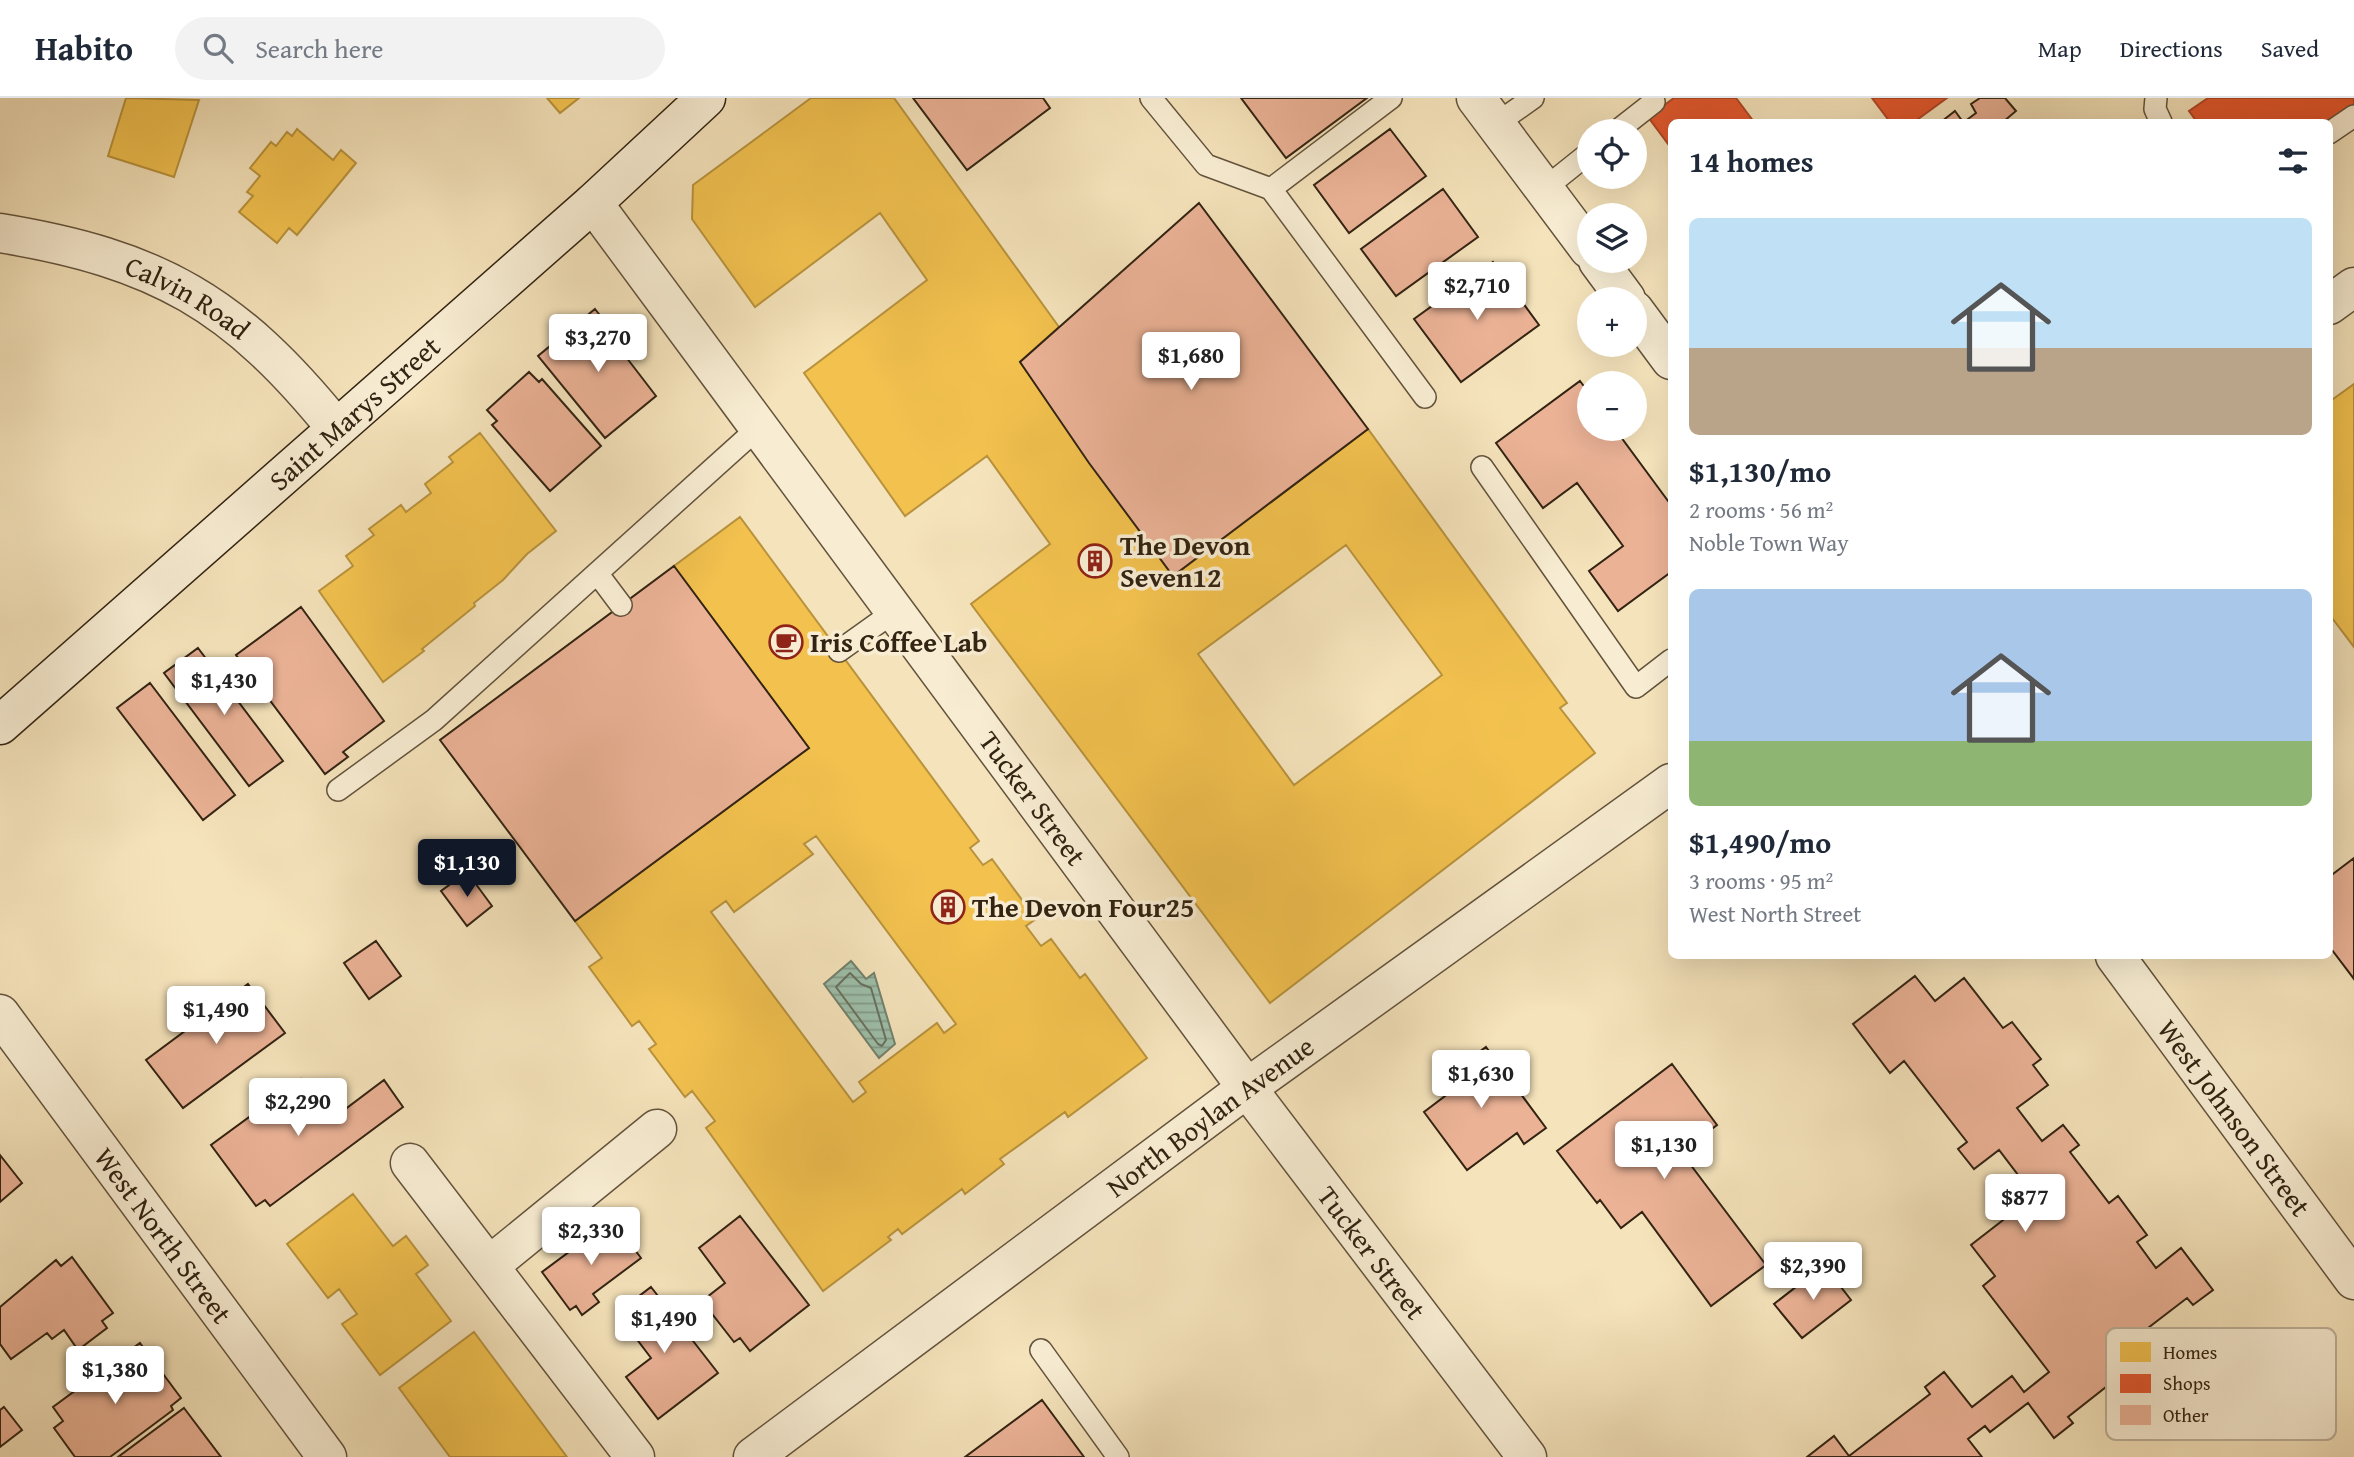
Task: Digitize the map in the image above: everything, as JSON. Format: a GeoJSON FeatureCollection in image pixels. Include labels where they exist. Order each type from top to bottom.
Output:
{"type":"FeatureCollection","features":[{"type":"Feature","properties":{"kind":"street","name":"Saint Marys Street"},"geometry":{"type":"LineString","coordinates":[[0,725],[593,204],[706,98]]}},
{"type":"Feature","properties":{"kind":"street"},"geometry":{"type":"LineString","coordinates":[[1486,111],[1577,233]]}},
{"type":"Feature","properties":{"kind":"street","name":"Tucker Street"},"geometry":{"type":"LineString","coordinates":[[593,204],[1247,1088],[1527,1457]]}},
{"type":"Feature","properties":{"kind":"street","name":"Calvin Road"},"geometry":{"type":"LineString","coordinates":[[0,233],[59,243],[109,257],[197,295],[272,355],[336,428]]}},
{"type":"Feature","properties":{"kind":"street"},"geometry":{"type":"LineString","coordinates":[[2333,302],[2354,287]]}},
{"type":"Feature","properties":{"kind":"street"},"geometry":{"type":"LineString","coordinates":[[1647,328],[1668,356]]}},
{"type":"Feature","properties":{"kind":"street","name":"North Boylan Avenue"},"geometry":{"type":"LineString","coordinates":[[772,1452],[1247,1088],[1668,785]]}},
{"type":"Feature","properties":{"kind":"street","name":"West Johnson Street"},"geometry":{"type":"LineString","coordinates":[[2117,959],[2354,1280]]}},
{"type":"Feature","properties":{"kind":"street","name":"West North Street"},"geometry":{"type":"LineString","coordinates":[[0,1014],[327,1457]]}},
{"type":"Feature","properties":{"kind":"street"},"geometry":{"type":"LineString","coordinates":[[489,1266],[657,1129]]}},
{"type":"Feature","properties":{"kind":"street"},"geometry":{"type":"LineString","coordinates":[[410,1163],[635,1457]]}},
{"type":"Feature","properties":{"kind":"lane"},"geometry":{"type":"LineString","coordinates":[[1151,98],[1206,165],[1271,189],[1425,397]]}},
{"type":"Feature","properties":{"kind":"lane"},"geometry":{"type":"LineString","coordinates":[[1271,189],[1391,98]]}},
{"type":"Feature","properties":{"kind":"lane"},"geometry":{"type":"LineString","coordinates":[[1486,111],[1533,98]]}},
{"type":"Feature","properties":{"kind":"lane"},"geometry":{"type":"LineString","coordinates":[[2156,98],[2155,109],[2160,119]]}},
{"type":"Feature","properties":{"kind":"lane"},"geometry":{"type":"LineString","coordinates":[[1632,119],[1654,102]]}},
{"type":"Feature","properties":{"kind":"lane"},"geometry":{"type":"LineString","coordinates":[[2333,130],[2354,116]]}},
{"type":"Feature","properties":{"kind":"lane"},"geometry":{"type":"LineString","coordinates":[[1544,189],[1577,163]]}},
{"type":"Feature","properties":{"kind":"lane"},"geometry":{"type":"LineString","coordinates":[[338,790],[434,720],[758,428]]}},
{"type":"Feature","properties":{"kind":"lane"},"geometry":{"type":"LineString","coordinates":[[1482,467],[1636,687],[1668,662]]}},
{"type":"Feature","properties":{"kind":"lane"},"geometry":{"type":"LineString","coordinates":[[597,573],[621,605]]}},
{"type":"Feature","properties":{"kind":"lane"},"geometry":{"type":"LineString","coordinates":[[839,651],[895,611]]}},
{"type":"Feature","properties":{"kind":"lane"},"geometry":{"type":"LineString","coordinates":[[1041,1350],[1118,1457]]}},
{"type":"Feature","properties":{"kind":"water"},"geometry":{"type":"Polygon","coordinates":[[[851,961],[866,979],[874,973],[895,1044],[879,1058],[824,984],[851,961]]]}},
{"type":"Feature","properties":{"kind":"building: Homes"},"geometry":{"type":"Polygon","coordinates":[[[126,98],[199,100],[174,177],[108,156],[126,98]]]}},
{"type":"Feature","properties":{"kind":"building: Homes"},"geometry":{"type":"Polygon","coordinates":[[[547,98],[579,98],[560,113],[547,98]]]}},
{"type":"Feature","properties":{"kind":"building: Homes","name":"The Devon Seven12"},"geometry":{"type":"Polygon","coordinates":[[[811,98],[894,98],[1059,327],[1020,362],[1173,576],[1368,429],[1567,703],[1560,708],[1595,753],[1270,1003],[971,604],[1050,544],[987,456],[905,516],[804,373],[927,280],[880,213],[755,307],[692,219],[693,185],[811,98]],[[1346,545],[1198,654],[1294,785],[1442,675],[1346,545]]]}},
{"type":"Feature","properties":{"kind":"building: Homes"},"geometry":{"type":"Polygon","coordinates":[[[297,129],[333,160],[341,150],[356,163],[297,235],[289,228],[277,243],[239,212],[253,196],[247,192],[260,176],[250,168],[271,142],[276,146],[287,132],[292,136],[297,129]]]}},
{"type":"Feature","properties":{"kind":"building: Homes"},"geometry":{"type":"Polygon","coordinates":[[[2354,384],[2354,647],[2333,619],[2333,399],[2354,384]]]}},
{"type":"Feature","properties":{"kind":"building: Homes"},"geometry":{"type":"Polygon","coordinates":[[[480,433],[556,531],[474,603],[475,606],[422,649],[424,651],[383,682],[319,591],[353,566],[346,556],[374,535],[369,529],[401,505],[406,512],[431,493],[425,484],[453,462],[449,457],[480,433]]]}},
{"type":"Feature","properties":{"kind":"building: Homes","name":"The Devon Four25"},"geometry":{"type":"Polygon","coordinates":[[[740,517],[979,841],[970,848],[983,865],[992,859],[1036,919],[1026,926],[1041,946],[1051,939],[1080,978],[1085,974],[1147,1058],[1068,1117],[1065,1112],[1000,1159],[1004,1164],[965,1194],[962,1189],[902,1234],[898,1229],[888,1237],[891,1240],[823,1291],[706,1128],[715,1121],[692,1091],[685,1097],[649,1049],[656,1044],[639,1021],[632,1026],[589,967],[602,958],[575,921],[809,748],[674,566],[740,517]],[[816,836],[804,844],[813,854],[734,912],[726,901],[711,912],[853,1102],[866,1092],[859,1082],[937,1023],[944,1033],[956,1024],[816,836]]]}},
{"type":"Feature","properties":{"kind":"building: Homes"},"geometry":{"type":"Polygon","coordinates":[[[353,1194],[393,1246],[406,1236],[428,1265],[416,1274],[451,1321],[380,1375],[342,1324],[357,1314],[339,1289],[328,1298],[287,1244],[353,1194]]]}},
{"type":"Feature","properties":{"kind":"building: Homes"},"geometry":{"type":"Polygon","coordinates":[[[474,1332],[567,1457],[450,1457],[399,1388],[474,1332]]]}},
{"type":"Feature","properties":{"kind":"building: Shops"},"geometry":{"type":"Polygon","coordinates":[[[1674,98],[1736,98],[1752,119],[1668,119],[1668,144],[1648,117],[1674,98]]]}},
{"type":"Feature","properties":{"kind":"building: Shops"},"geometry":{"type":"Polygon","coordinates":[[[1872,98],[1947,98],[1918,119],[1888,119],[1872,98]]]}},
{"type":"Feature","properties":{"kind":"building: Shops"},"geometry":{"type":"Polygon","coordinates":[[[2208,98],[2354,98],[2354,108],[2333,120],[2195,119],[2189,111],[2208,98]]]}},
{"type":"Feature","properties":{"kind":"building: Other"},"geometry":{"type":"Polygon","coordinates":[[[913,98],[1043,98],[1050,108],[967,170],[913,98]]]}},
{"type":"Feature","properties":{"kind":"building: Other"},"geometry":{"type":"Polygon","coordinates":[[[1241,98],[1367,98],[1286,158],[1241,98]]]}},
{"type":"Feature","properties":{"kind":"building: Other"},"geometry":{"type":"Polygon","coordinates":[[[1980,98],[2005,98],[2016,111],[2007,119],[1968,119],[1976,113],[1971,104],[1980,98]]]}},
{"type":"Feature","properties":{"kind":"building: Other"},"geometry":{"type":"Polygon","coordinates":[[[1955,111],[1961,119],[1945,119],[1955,111]]]}},
{"type":"Feature","properties":{"kind":"building: Other"},"geometry":{"type":"Polygon","coordinates":[[[1390,129],[1426,176],[1349,233],[1314,185],[1390,129]]]}},
{"type":"Feature","properties":{"kind":"building: Other"},"geometry":{"type":"Polygon","coordinates":[[[1443,189],[1478,237],[1396,296],[1361,249],[1443,189]]]}},
{"type":"Feature","properties":{"kind":"building: Other"},"geometry":{"type":"Polygon","coordinates":[[[1199,203],[1368,429],[1173,576],[1089,463],[1020,362],[1199,203]]]}},
{"type":"Feature","properties":{"kind":"building: Other"},"geometry":{"type":"Polygon","coordinates":[[[1493,262],[1539,325],[1461,382],[1414,319],[1493,262]]]}},
{"type":"Feature","properties":{"kind":"building: Other"},"geometry":{"type":"Polygon","coordinates":[[[595,309],[617,337],[613,340],[656,396],[605,438],[538,356],[595,309]]]}},
{"type":"Feature","properties":{"kind":"building: Other"},"geometry":{"type":"Polygon","coordinates":[[[529,372],[539,382],[542,379],[601,446],[550,491],[492,425],[497,421],[487,410],[529,372]]]}},
{"type":"Feature","properties":{"kind":"building: Other"},"geometry":{"type":"Polygon","coordinates":[[[1577,383],[1577,441],[1624,441],[1668,501],[1668,574],[1618,611],[1589,571],[1623,546],[1577,483],[1543,508],[1496,443],[1577,383]]]}},
{"type":"Feature","properties":{"kind":"building: Other"},"geometry":{"type":"Polygon","coordinates":[[[674,566],[809,748],[575,921],[440,740],[674,566]]]}},
{"type":"Feature","properties":{"kind":"building: Other"},"geometry":{"type":"Polygon","coordinates":[[[301,607],[384,721],[343,752],[348,757],[325,774],[236,655],[301,607]]]}},
{"type":"Feature","properties":{"kind":"building: Other"},"geometry":{"type":"Polygon","coordinates":[[[198,648],[283,761],[249,786],[164,673],[198,648]]]}},
{"type":"Feature","properties":{"kind":"building: Other"},"geometry":{"type":"Polygon","coordinates":[[[150,683],[235,795],[203,820],[117,708],[150,683]]]}},
{"type":"Feature","properties":{"kind":"building: Other"},"geometry":{"type":"Polygon","coordinates":[[[2354,858],[2354,979],[2333,951],[2333,874],[2354,858]]]}},
{"type":"Feature","properties":{"kind":"building: Other"},"geometry":{"type":"Polygon","coordinates":[[[467,872],[492,906],[467,926],[441,891],[467,872]]]}},
{"type":"Feature","properties":{"kind":"building: Other"},"geometry":{"type":"Polygon","coordinates":[[[376,941],[401,976],[369,999],[344,963],[376,941]]]}},
{"type":"Feature","properties":{"kind":"building: Other"},"geometry":{"type":"Polygon","coordinates":[[[1915,976],[1935,1001],[1964,978],[2003,1028],[2012,1022],[2041,1059],[2033,1065],[2048,1085],[2017,1108],[2042,1141],[2063,1125],[2079,1145],[2070,1152],[2109,1203],[2118,1196],[2147,1235],[2137,1242],[2156,1268],[2181,1248],[2213,1290],[2193,1305],[2187,1298],[2148,1328],[2106,1328],[2106,1387],[2068,1417],[2073,1423],[2054,1438],[2028,1403],[1990,1432],[1985,1426],[1968,1439],[1982,1457],[1807,1457],[1834,1436],[1849,1456],[1930,1394],[1925,1387],[1944,1372],[1972,1407],[2012,1376],[2024,1392],[2049,1372],[1983,1286],[1995,1276],[1971,1245],[2034,1196],[1999,1150],[1974,1169],[1958,1149],[1967,1142],[1904,1061],[1890,1073],[1853,1024],[1915,976]]]}},
{"type":"Feature","properties":{"kind":"building: Other"},"geometry":{"type":"Polygon","coordinates":[[[248,984],[285,1033],[183,1108],[146,1060],[248,984]]]}},
{"type":"Feature","properties":{"kind":"building: Other"},"geometry":{"type":"Polygon","coordinates":[[[1486,1047],[1546,1128],[1524,1144],[1517,1133],[1467,1170],[1424,1112],[1445,1096],[1436,1084],[1486,1047]]]}},
{"type":"Feature","properties":{"kind":"building: Other"},"geometry":{"type":"Polygon","coordinates":[[[1672,1064],[1717,1125],[1681,1152],[1766,1265],[1711,1306],[1642,1212],[1621,1228],[1600,1200],[1597,1203],[1557,1151],[1672,1064]]]}},
{"type":"Feature","properties":{"kind":"building: Other"},"geometry":{"type":"Polygon","coordinates":[[[301,1079],[321,1106],[334,1097],[344,1110],[384,1080],[403,1107],[270,1206],[265,1200],[256,1206],[211,1145],[301,1079]]]}},
{"type":"Feature","properties":{"kind":"building: Other"},"geometry":{"type":"Polygon","coordinates":[[[0,1155],[22,1183],[0,1202],[0,1155]]]}},
{"type":"Feature","properties":{"kind":"building: Other"},"geometry":{"type":"Polygon","coordinates":[[[740,1216],[809,1305],[750,1351],[740,1338],[734,1342],[702,1301],[725,1283],[699,1248],[740,1216]]]}},
{"type":"Feature","properties":{"kind":"building: Other"},"geometry":{"type":"Polygon","coordinates":[[[612,1220],[641,1258],[593,1294],[599,1302],[582,1315],[576,1306],[570,1310],[542,1272],[612,1220]]]}},
{"type":"Feature","properties":{"kind":"building: Other"},"geometry":{"type":"Polygon","coordinates":[[[72,1257],[113,1313],[102,1321],[107,1328],[78,1350],[64,1330],[52,1339],[47,1333],[11,1359],[0,1344],[0,1307],[56,1260],[61,1266],[72,1257]]]}},
{"type":"Feature","properties":{"kind":"building: Other"},"geometry":{"type":"Polygon","coordinates":[[[1824,1265],[1851,1300],[1802,1338],[1774,1304],[1824,1265]]]}},
{"type":"Feature","properties":{"kind":"building: Other"},"geometry":{"type":"Polygon","coordinates":[[[651,1287],[718,1373],[658,1419],[626,1377],[651,1358],[617,1313],[651,1287]]]}},
{"type":"Feature","properties":{"kind":"building: Other"},"geometry":{"type":"Polygon","coordinates":[[[140,1343],[181,1398],[171,1406],[173,1410],[110,1457],[75,1457],[54,1428],[63,1421],[53,1407],[140,1343]]]}},
{"type":"Feature","properties":{"kind":"building: Other"},"geometry":{"type":"Polygon","coordinates":[[[1042,1400],[1084,1457],[965,1457],[1042,1400]]]}},
{"type":"Feature","properties":{"kind":"building: Other"},"geometry":{"type":"Polygon","coordinates":[[[4,1407],[22,1430],[0,1447],[0,1410],[4,1407]]]}},
{"type":"Feature","properties":{"kind":"building: Other"},"geometry":{"type":"Polygon","coordinates":[[[184,1408],[221,1457],[118,1457],[184,1408]]]}},
{"type":"Feature","properties":{"kind":"place","name":"The Devon Seven12"},"geometry":{"type":"Point","coordinates":[1095,561]}},
{"type":"Feature","properties":{"kind":"place","name":"Iris Coffee Lab"},"geometry":{"type":"Point","coordinates":[786,642]}},
{"type":"Feature","properties":{"kind":"place","name":"The Devon Four25"},"geometry":{"type":"Point","coordinates":[948,907]}}]}
